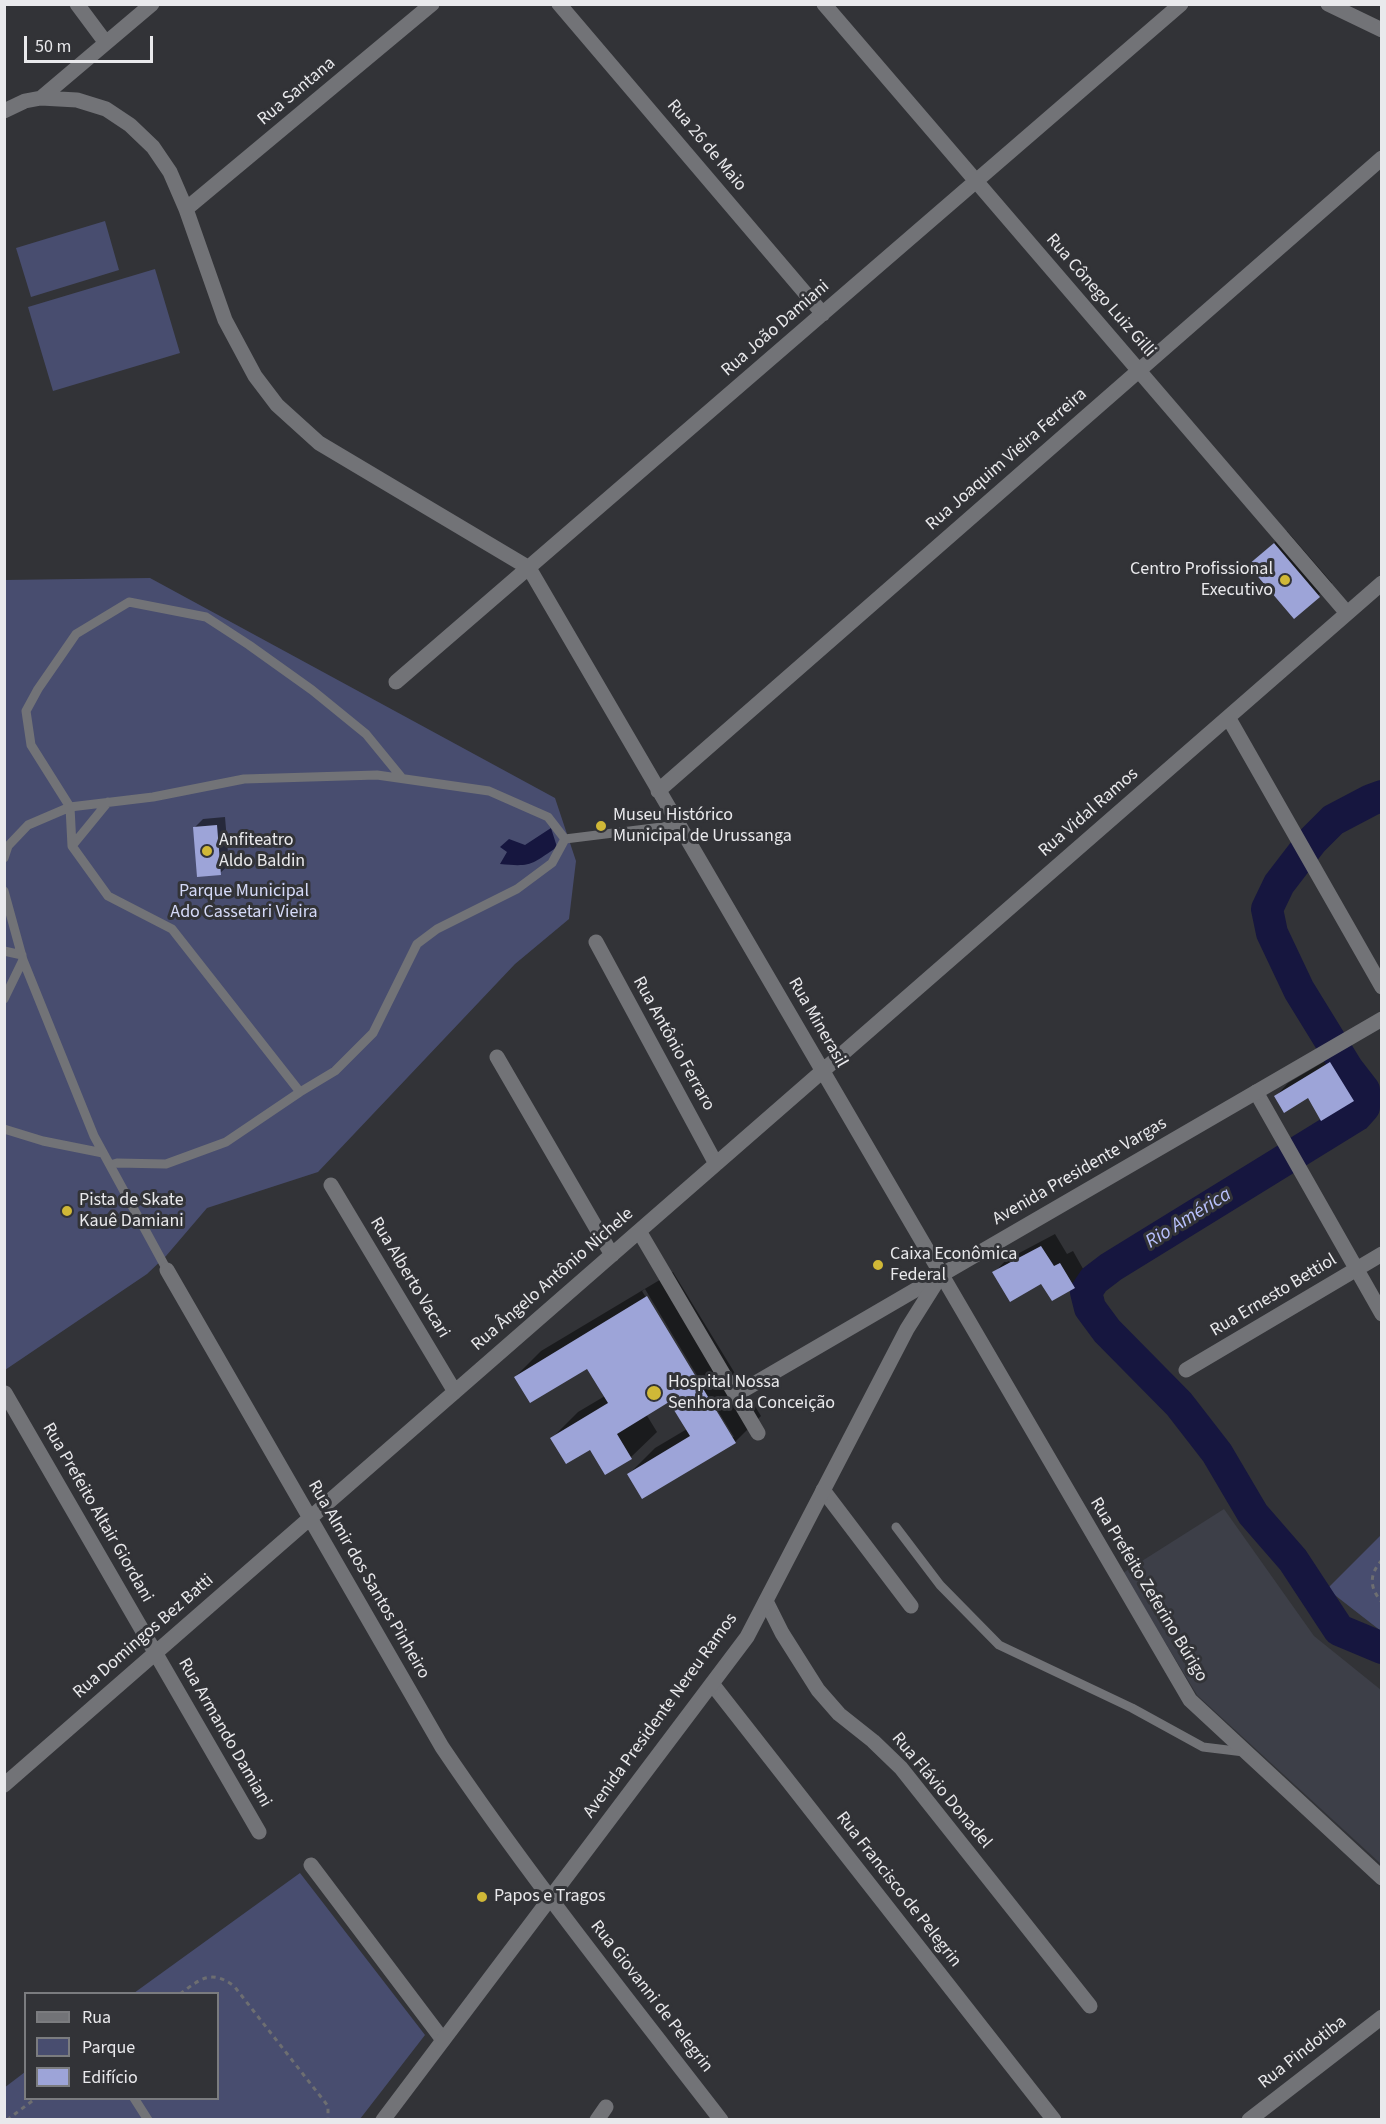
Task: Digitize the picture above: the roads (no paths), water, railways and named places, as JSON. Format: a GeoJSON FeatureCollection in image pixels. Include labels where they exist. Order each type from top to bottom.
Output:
{"type":"FeatureCollection","features":[{"type":"Feature","properties":{"kind":"street"},"geometry":{"type":"LineString","coordinates":[[77,4],[106,43]]}},
{"type":"Feature","properties":{"kind":"street"},"geometry":{"type":"LineString","coordinates":[[41,98],[152,4]]}},
{"type":"Feature","properties":{"kind":"street","name":"Rua Santana"},"geometry":{"type":"LineString","coordinates":[[186,209],[432,4]]}},
{"type":"Feature","properties":{"kind":"street","name":"Rua 26 de Maio"},"geometry":{"type":"LineString","coordinates":[[559,4],[823,314]]}},
{"type":"Feature","properties":{"kind":"street","name":"Rua Cônego Luiz Gilli"},"geometry":{"type":"LineString","coordinates":[[824,4],[1347,613]]}},
{"type":"Feature","properties":{"kind":"street","name":"Rua João Damiani"},"geometry":{"type":"LineString","coordinates":[[396,682],[1181,4]]}},
{"type":"Feature","properties":{"kind":"street"},"geometry":{"type":"LineString","coordinates":[[1328,4],[1382,30]]}},
{"type":"Feature","properties":{"kind":"street"},"geometry":{"type":"LineString","coordinates":[[4,111],[25,101],[41,98],[77,100],[106,109],[130,125],[153,147],[170,172],[186,209],[225,320],[250,367],[277,405],[320,442],[529,568]]}},
{"type":"Feature","properties":{"kind":"street","name":"Rua Joaquim Vieira Ferreira"},"geometry":{"type":"LineString","coordinates":[[658,791],[1382,158]]}},
{"type":"Feature","properties":{"kind":"street","name":"Rua Minerasil"},"geometry":{"type":"LineString","coordinates":[[529,568],[941,1275]]}},
{"type":"Feature","properties":{"kind":"street","name":"Rua Vidal Ramos"},"geometry":{"type":"LineString","coordinates":[[822,1071],[1382,583]]}},
{"type":"Feature","properties":{"kind":"street"},"geometry":{"type":"LineString","coordinates":[[1228,717],[1382,987]]}},
{"type":"Feature","properties":{"kind":"street","name":"Rua Antônio Ferraro"},"geometry":{"type":"LineString","coordinates":[[596,942],[717,1164]]}},
{"type":"Feature","properties":{"kind":"street","name":"Avenida Presidente Vargas"},"geometry":{"type":"LineString","coordinates":[[735,1395],[1382,1019]]}},
{"type":"Feature","properties":{"kind":"street"},"geometry":{"type":"LineString","coordinates":[[497,1057],[612,1255]]}},
{"type":"Feature","properties":{"kind":"street","name":"Rua Ângelo Antônio Nichele"},"geometry":{"type":"LineString","coordinates":[[310,1518],[822,1071]]}},
{"type":"Feature","properties":{"kind":"street"},"geometry":{"type":"LineString","coordinates":[[1256,1092],[1382,1314]]}},
{"type":"Feature","properties":{"kind":"street","name":"Rua Alberto Vacari"},"geometry":{"type":"LineString","coordinates":[[331,1185],[455,1392]]}},
{"type":"Feature","properties":{"kind":"street"},"geometry":{"type":"LineString","coordinates":[[639,1231],[758,1433]]}},
{"type":"Feature","properties":{"kind":"street","name":"Rua Ernesto Bettiol"},"geometry":{"type":"LineString","coordinates":[[1186,1370],[1382,1254]]}},
{"type":"Feature","properties":{"kind":"street","name":"Rua Almir dos Santos Pinheiro"},"geometry":{"type":"LineString","coordinates":[[167,1270],[442,1747],[490,1818],[550,1899]]}},
{"type":"Feature","properties":{"kind":"street","name":"Avenida Presidente Nereu Ramos"},"geometry":{"type":"LineString","coordinates":[[383,2120],[747,1637],[907,1329],[941,1275]]}},
{"type":"Feature","properties":{"kind":"street","name":"Rua Prefeito Zeferino Búrigo"},"geometry":{"type":"LineString","coordinates":[[941,1275],[1181,1686],[1200,1711],[1382,1878]]}},
{"type":"Feature","properties":{"kind":"street","name":"Rua Prefeito Altair Giordani"},"geometry":{"type":"LineString","coordinates":[[5,1393],[155,1653]]}},
{"type":"Feature","properties":{"kind":"street"},"geometry":{"type":"LineString","coordinates":[[824,1490],[911,1606]]}},
{"type":"Feature","properties":{"kind":"street","name":"Rua Domingos Bez Batti"},"geometry":{"type":"LineString","coordinates":[[4,1785],[310,1518]]}},
{"type":"Feature","properties":{"kind":"street","name":"Rua Flávio Donadel"},"geometry":{"type":"LineString","coordinates":[[766,1601],[782,1633],[818,1690],[839,1714],[873,1741],[901,1768],[1090,2006]]}},
{"type":"Feature","properties":{"kind":"street","name":"Rua Armando Damiani"},"geometry":{"type":"LineString","coordinates":[[155,1653],[259,1832]]}},
{"type":"Feature","properties":{"kind":"street","name":"Rua Francisco de Pelegrin"},"geometry":{"type":"LineString","coordinates":[[712,1684],[1054,2120]]}},
{"type":"Feature","properties":{"kind":"street"},"geometry":{"type":"LineString","coordinates":[[311,1865],[443,2040]]}},
{"type":"Feature","properties":{"kind":"street","name":"Rua Giovanni de Pelegrin"},"geometry":{"type":"LineString","coordinates":[[550,1899],[721,2120]]}},
{"type":"Feature","properties":{"kind":"street","name":"Rua Pindotiba"},"geometry":{"type":"LineString","coordinates":[[1249,2120],[1382,2017]]}},
{"type":"Feature","properties":{"kind":"lane"},"geometry":{"type":"LineString","coordinates":[[300,1092],[172,929],[108,896],[72,846],[70,807],[31,745],[26,711],[38,689],[76,634],[129,602],[206,617],[312,690],[366,734],[402,778]]}},
{"type":"Feature","properties":{"kind":"lane"},"geometry":{"type":"LineString","coordinates":[[4,858],[8,846],[28,825],[70,807],[153,797],[244,779],[377,775],[489,791],[548,817],[565,840]]}},
{"type":"Feature","properties":{"kind":"lane"},"geometry":{"type":"LineString","coordinates":[[72,846],[108,802]]}},
{"type":"Feature","properties":{"kind":"lane"},"geometry":{"type":"LineString","coordinates":[[565,840],[678,825]]}},
{"type":"Feature","properties":{"kind":"lane"},"geometry":{"type":"LineString","coordinates":[[110,1165],[117,1163],[166,1164],[203,1152],[226,1142],[335,1071],[373,1033],[417,944],[437,929],[517,889],[552,863],[565,840]]}},
{"type":"Feature","properties":{"kind":"lane"},"geometry":{"type":"LineString","coordinates":[[4,891],[23,957],[94,1136],[167,1270]]}},
{"type":"Feature","properties":{"kind":"lane"},"geometry":{"type":"LineString","coordinates":[[4,951],[23,957]]}},
{"type":"Feature","properties":{"kind":"lane"},"geometry":{"type":"LineString","coordinates":[[4,999],[23,957]]}},
{"type":"Feature","properties":{"kind":"lane"},"geometry":{"type":"LineString","coordinates":[[4,1129],[43,1141],[103,1153]]}},
{"type":"Feature","properties":{"kind":"lane"},"geometry":{"type":"LineString","coordinates":[[896,1527],[940,1585],[999,1645],[1132,1708],[1203,1747],[1244,1752]]}},
{"type":"Feature","properties":{"kind":"lane"},"geometry":{"type":"LineString","coordinates":[[135,2100],[148,2120]]}},
{"type":"Feature","properties":{"kind":"waterway","name":"Rio América"},"geometry":{"type":"LineString","coordinates":[[1382,796],[1333,820],[1312,841],[1279,884],[1267,909],[1272,933],[1299,990],[1347,1068],[1364,1090],[1364,1107],[1356,1116],[1111,1267],[1094,1280],[1086,1292],[1090,1308],[1107,1331],[1179,1404],[1217,1453],[1253,1514],[1293,1560],[1339,1630],[1382,1648]]}},
{"type":"Feature","properties":{"kind":"place","name":"Centro Profissional Executivo"},"geometry":{"type":"Point","coordinates":[1285,580]}},
{"type":"Feature","properties":{"kind":"place","name":"Museu Histórico Municipal de Urussanga"},"geometry":{"type":"Point","coordinates":[601,826]}},
{"type":"Feature","properties":{"kind":"place","name":"Anfiteatro Aldo Baldin"},"geometry":{"type":"Point","coordinates":[207,851]}},
{"type":"Feature","properties":{"kind":"place","name":"Pista de Skate Kauê Damiani"},"geometry":{"type":"Point","coordinates":[67,1211]}},
{"type":"Feature","properties":{"kind":"place","name":"Caixa Econômica Federal"},"geometry":{"type":"Point","coordinates":[878,1265]}},
{"type":"Feature","properties":{"kind":"place","name":"Hospital Nossa Senhora da Conceição"},"geometry":{"type":"Point","coordinates":[654,1393]}},
{"type":"Feature","properties":{"kind":"place","name":"Papos e Tragos"},"geometry":{"type":"Point","coordinates":[482,1897]}},
{"type":"Feature","properties":{"kind":"park label","name":"Parque Municipal Ado Cassetari Vieira"},"geometry":{"type":"Point","coordinates":[244,902]}}]}
